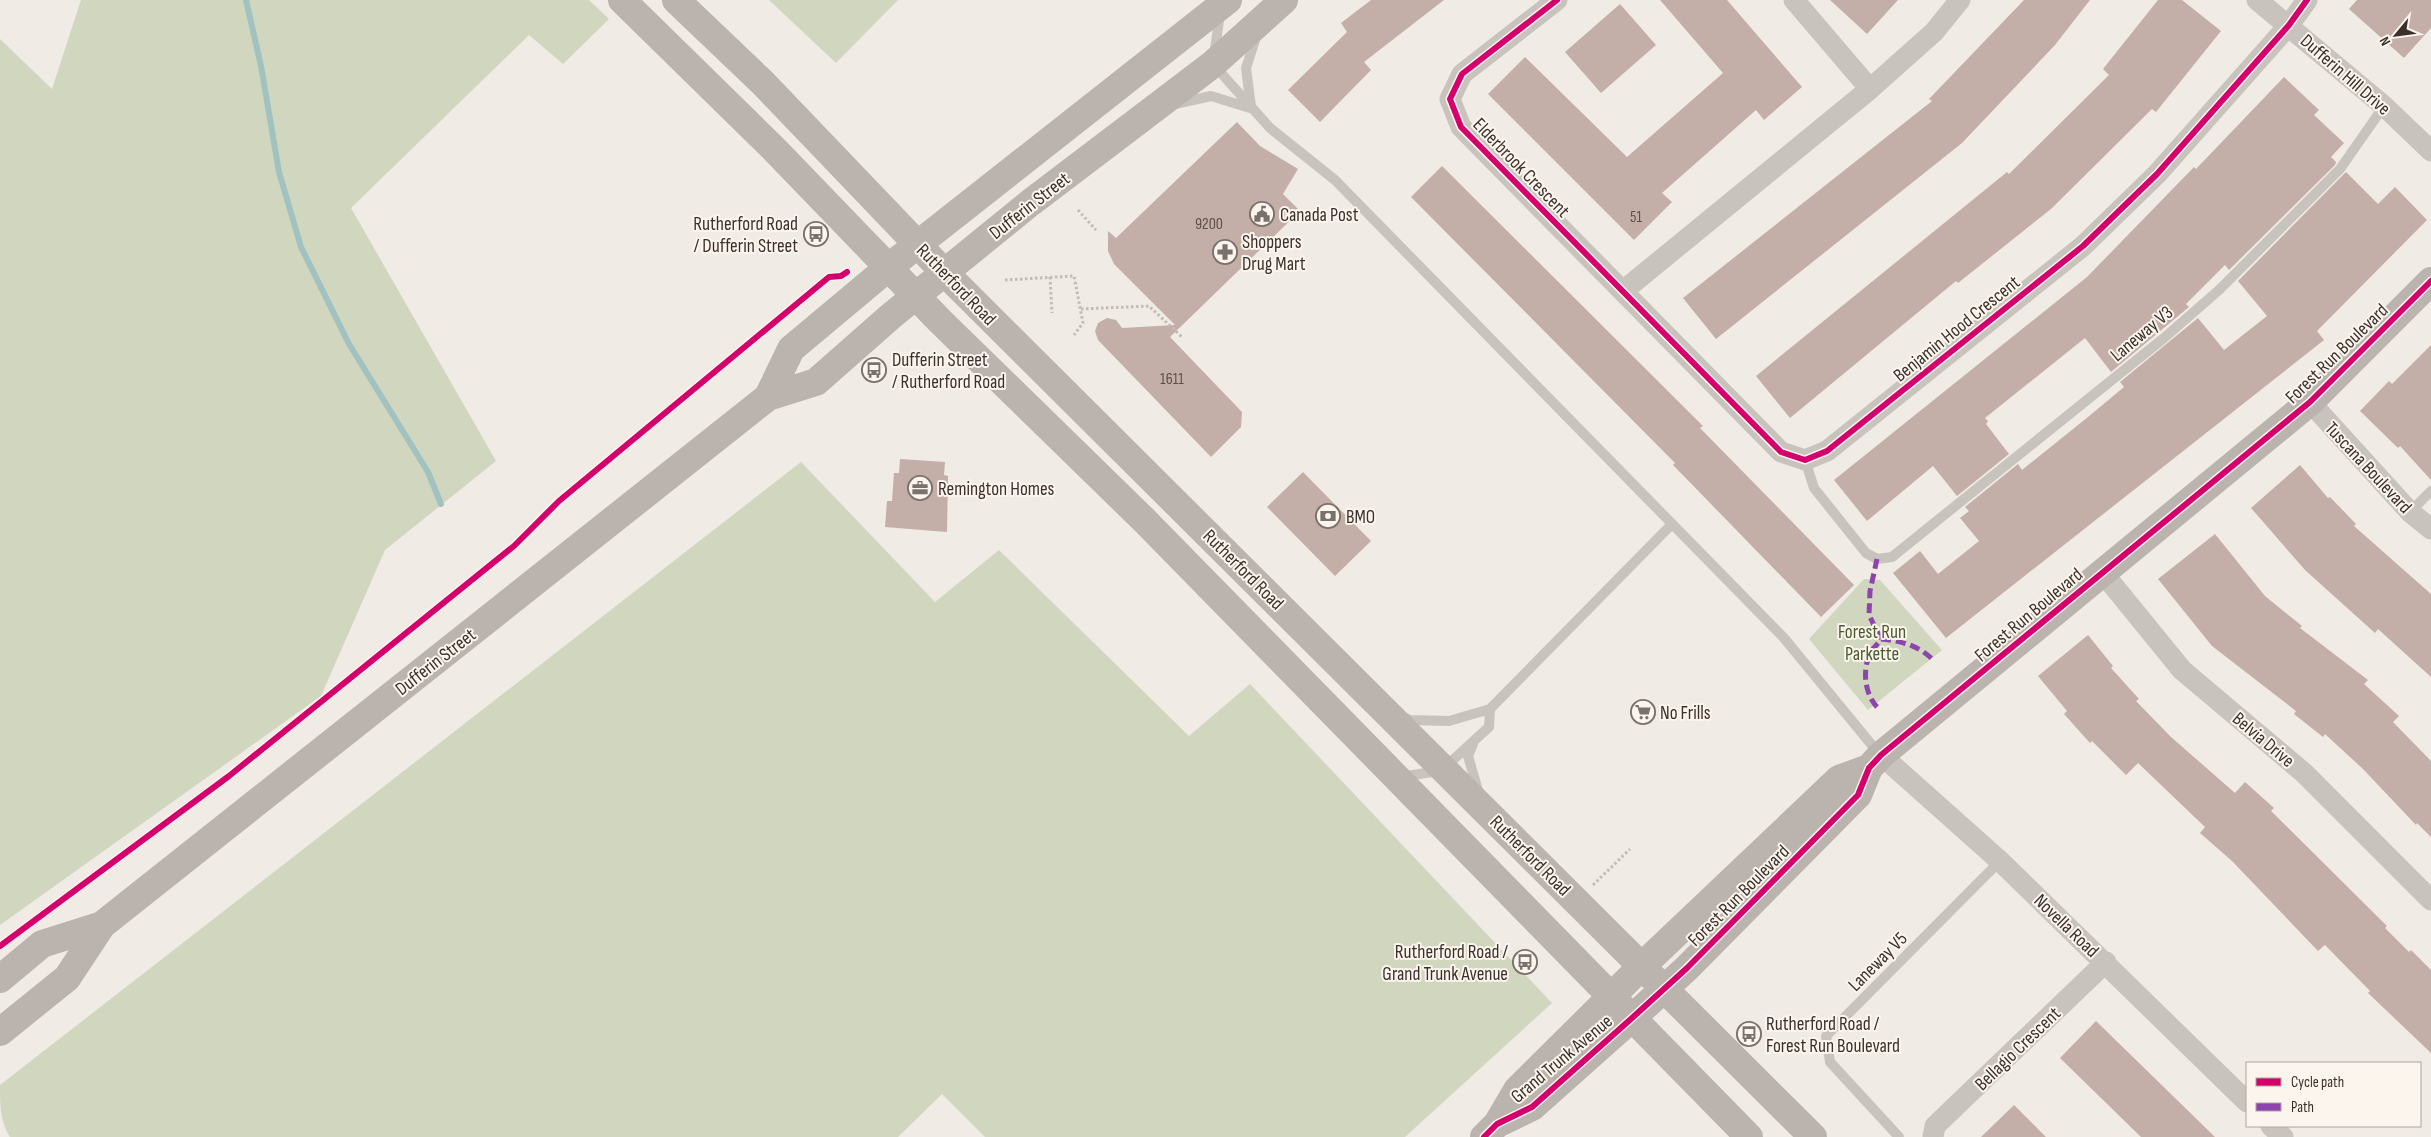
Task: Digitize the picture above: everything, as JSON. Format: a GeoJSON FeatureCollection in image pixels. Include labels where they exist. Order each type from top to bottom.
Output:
{"type":"FeatureCollection","features":[{"type":"Feature","properties":{"kind":"main road","name":"Rutherford Road"},"geometry":{"type":"LineString","coordinates":[[622,0],[775,150],[916,297],[1144,520],[1749,1137]]}},
{"type":"Feature","properties":{"kind":"main road","name":"Rutherford Road"},"geometry":{"type":"LineString","coordinates":[[676,0],[762,82],[945,273],[1388,711],[1814,1137]]}},
{"type":"Feature","properties":{"kind":"main road","name":"Dufferin Street"},"geometry":{"type":"LineString","coordinates":[[0,1032],[67,978],[102,926],[768,397],[816,382],[1030,203],[1213,64],[1284,0]]}},
{"type":"Feature","properties":{"kind":"main road","name":"Dufferin Street"},"geometry":{"type":"LineString","coordinates":[[768,397],[791,349],[889,267],[1225,3]]}},
{"type":"Feature","properties":{"kind":"main road","name":"Forest Run Boulevard"},"geometry":{"type":"LineString","coordinates":[[1611,996],[1839,780],[1875,762],[2310,402],[2431,281]]}},
{"type":"Feature","properties":{"kind":"main road","name":"Forest Run Boulevard"},"geometry":{"type":"LineString","coordinates":[[1632,1018],[1665,988],[1858,796],[1875,762]]}},
{"type":"Feature","properties":{"kind":"main road","name":"Dufferin Street"},"geometry":{"type":"LineString","coordinates":[[0,978],[42,944],[102,926]]}},
{"type":"Feature","properties":{"kind":"main road","name":"Grand Trunk Avenue"},"geometry":{"type":"LineString","coordinates":[[1490,1131],[1518,1090],[1611,996]]}},
{"type":"Feature","properties":{"kind":"main road","name":"Grand Trunk Avenue"},"geometry":{"type":"LineString","coordinates":[[1490,1131],[1532,1107],[1632,1018]]}},
{"type":"Feature","properties":{"kind":"street","name":"Elderbrook Crescent"},"geometry":{"type":"LineString","coordinates":[[1557,0],[1462,74],[1450,99],[1461,127],[1623,291]]}},
{"type":"Feature","properties":{"kind":"street"},"geometry":{"type":"LineString","coordinates":[[1794,0],[1870,89]]}},
{"type":"Feature","properties":{"kind":"street"},"geometry":{"type":"LineString","coordinates":[[1805,460],[1781,452],[1623,291],[1870,89],[1934,32],[1960,0]]}},
{"type":"Feature","properties":{"kind":"street","name":"Dufferin Hill Drive"},"geometry":{"type":"LineString","coordinates":[[2258,0],[2384,106],[2431,151]]}},
{"type":"Feature","properties":{"kind":"street","name":"Benjamin Hood Crescent"},"geometry":{"type":"LineString","coordinates":[[1805,460],[1827,451],[2083,246],[2157,174],[2289,26],[2307,0]]}},
{"type":"Feature","properties":{"kind":"street","name":"Tuscana Boulevard"},"geometry":{"type":"LineString","coordinates":[[2310,402],[2410,512],[2431,529]]}},
{"type":"Feature","properties":{"kind":"street","name":"Belvia Drive"},"geometry":{"type":"LineString","coordinates":[[2103,572],[2182,670],[2304,773],[2431,900]]}},
{"type":"Feature","properties":{"kind":"street","name":"Novella Road"},"geometry":{"type":"LineString","coordinates":[[1875,762],[2000,861],[2106,962],[2246,1101]]}},
{"type":"Feature","properties":{"kind":"street","name":"Bellagio Crescent"},"geometry":{"type":"LineString","coordinates":[[1933,1137],[1935,1126],[2106,962]]}},
{"type":"Feature","properties":{"kind":"street"},"geometry":{"type":"LineString","coordinates":[[2272,1127],[2283,1137]]}},
{"type":"Feature","properties":{"kind":"lane"},"geometry":{"type":"LineString","coordinates":[[1225,3],[1213,64],[1270,128],[1335,180],[1784,638],[1875,762]]}},
{"type":"Feature","properties":{"kind":"lane"},"geometry":{"type":"LineString","coordinates":[[1251,108],[1246,68],[1262,20]]}},
{"type":"Feature","properties":{"kind":"lane"},"geometry":{"type":"LineString","coordinates":[[1154,108],[1211,96],[1251,108]]}},
{"type":"Feature","properties":{"kind":"lane","name":"Laneway V3"},"geometry":{"type":"LineString","coordinates":[[1805,460],[1814,488],[1866,554],[1877,560],[1892,557],[2156,344],[2219,290],[2340,169],[2384,106]]}},
{"type":"Feature","properties":{"kind":"lane"},"geometry":{"type":"LineString","coordinates":[[2410,512],[2431,491]]}},
{"type":"Feature","properties":{"kind":"lane"},"geometry":{"type":"LineString","coordinates":[[1388,711],[1410,720],[1449,721],[1490,709],[1672,524]]}},
{"type":"Feature","properties":{"kind":"lane"},"geometry":{"type":"LineString","coordinates":[[1397,778],[1439,771],[1444,768],[1490,726],[1490,709]]}},
{"type":"Feature","properties":{"kind":"lane"},"geometry":{"type":"LineString","coordinates":[[1475,740],[1468,756],[1482,805]]}},
{"type":"Feature","properties":{"kind":"lane","name":"Laneway V5"},"geometry":{"type":"LineString","coordinates":[[1899,1137],[1830,1062],[1826,1036],[2000,861]]}},
{"type":"Feature","properties":{"kind":"path"},"geometry":{"type":"LineString","coordinates":[[1078,210],[1096,230]]}},
{"type":"Feature","properties":{"kind":"path"},"geometry":{"type":"LineString","coordinates":[[1004,280],[1074,276],[1083,323],[1074,335]]}},
{"type":"Feature","properties":{"kind":"path"},"geometry":{"type":"LineString","coordinates":[[1050,277],[1052,314]]}},
{"type":"Feature","properties":{"kind":"path"},"geometry":{"type":"LineString","coordinates":[[1081,309],[1149,306],[1183,338]]}},
{"type":"Feature","properties":{"kind":"path"},"geometry":{"type":"LineString","coordinates":[[1577,900],[1630,849]]}},
{"type":"Feature","properties":{"kind":"green space"},"geometry":{"type":"Polygon","coordinates":[[[81,0],[589,0],[609,19],[563,64],[529,35],[351,208],[496,461],[385,550],[321,696],[0,925],[0,39],[52,89],[81,0]]]}},
{"type":"Feature","properties":{"kind":"green space"},"geometry":{"type":"Polygon","coordinates":[[[769,0],[898,0],[836,63],[769,0]]]}},
{"type":"Feature","properties":{"kind":"green space"},"geometry":{"type":"Polygon","coordinates":[[[801,462],[935,602],[999,550],[1189,736],[1250,684],[1552,1003],[1405,1137],[985,1137],[942,1094],[898,1137],[10,1137],[2,1119],[0,1085],[801,462]]]}},
{"type":"Feature","properties":{"kind":"green space","name":"Forest Run Parkette"},"geometry":{"type":"Polygon","coordinates":[[[1864,579],[1880,580],[1942,650],[1868,710],[1809,639],[1864,579]]]}},
{"type":"Feature","properties":{"kind":"building"},"geometry":{"type":"Polygon","coordinates":[[[1371,0],[1444,0],[1364,62],[1371,70],[1320,122],[1288,90],[1347,32],[1341,23],[1371,0]]]}},
{"type":"Feature","properties":{"kind":"building"},"geometry":{"type":"Polygon","coordinates":[[[1660,0],[1727,0],[1802,87],[1764,120],[1756,110],[1662,193],[1672,202],[1634,240],[1488,94],[1525,57],[1627,157],[1723,73],[1660,0]]]}},
{"type":"Feature","properties":{"kind":"building"},"geometry":{"type":"Polygon","coordinates":[[[1830,0],[1898,0],[1867,34],[1830,0]]]}},
{"type":"Feature","properties":{"kind":"building"},"geometry":{"type":"Polygon","coordinates":[[[2024,0],[2090,0],[2055,45],[1962,143],[1716,339],[1683,298],[1932,101],[1929,99],[2024,0]]]}},
{"type":"Feature","properties":{"kind":"building"},"geometry":{"type":"Polygon","coordinates":[[[2158,0],[2182,0],[2221,31],[2156,112],[2152,109],[2051,209],[1958,283],[1956,281],[1790,418],[1756,376],[2007,172],[2009,174],[2109,75],[2103,69],[2158,0]]]}},
{"type":"Feature","properties":{"kind":"building"},"geometry":{"type":"Polygon","coordinates":[[[2357,0],[2431,0],[2431,28],[2404,58],[2349,9],[2357,0]]]}},
{"type":"Feature","properties":{"kind":"building"},"geometry":{"type":"Polygon","coordinates":[[[1620,4],[1656,45],[1601,93],[1565,52],[1620,4]]]}},
{"type":"Feature","properties":{"kind":"building"},"geometry":{"type":"Polygon","coordinates":[[[2284,77],[2319,110],[2314,115],[2344,143],[2331,157],[2336,162],[2335,165],[2229,270],[2225,265],[2186,304],[2189,307],[2111,372],[2085,338],[1985,418],[1988,421],[1986,424],[2009,454],[1957,496],[1933,466],[1867,521],[1834,480],[2087,277],[2194,167],[2196,169],[2284,77]]]}},
{"type":"Feature","properties":{"kind":"building"},"geometry":{"type":"Polygon","coordinates":[[[1237,122],[1260,146],[1298,169],[1283,194],[1300,211],[1170,337],[1242,412],[1241,427],[1211,457],[1098,340],[1095,331],[1098,323],[1107,318],[1116,320],[1122,328],[1175,325],[1114,264],[1108,251],[1108,231],[1116,238],[1237,122]]]}},
{"type":"Feature","properties":{"kind":"building"},"geometry":{"type":"Polygon","coordinates":[[[1442,166],[1703,426],[1700,428],[1854,585],[1821,617],[1673,465],[1675,463],[1411,197],[1442,166]]]}},
{"type":"Feature","properties":{"kind":"building"},"geometry":{"type":"Polygon","coordinates":[[[2346,172],[2378,204],[2395,187],[2427,220],[2317,331],[2324,340],[1946,638],[1893,573],[1920,551],[1938,574],[1979,541],[1960,518],[1969,511],[1965,507],[2018,464],[2022,470],[2088,417],[2124,387],[2120,382],[2198,318],[2224,350],[2267,316],[2238,281],[2346,172]]]}},
{"type":"Feature","properties":{"kind":"building"},"geometry":{"type":"Polygon","coordinates":[[[2431,345],[2431,480],[2400,446],[2398,448],[2360,411],[2389,381],[2392,384],[2431,345]]]}},
{"type":"Feature","properties":{"kind":"building","name":"Remington Homes"},"geometry":{"type":"Polygon","coordinates":[[[900,459],[945,462],[944,475],[948,476],[947,532],[885,527],[887,501],[892,501],[894,473],[899,473],[900,459]]]}},
{"type":"Feature","properties":{"kind":"building"},"geometry":{"type":"Polygon","coordinates":[[[2300,465],[2328,498],[2330,497],[2356,524],[2354,526],[2431,594],[2431,677],[2378,629],[2375,633],[2305,570],[2251,508],[2300,465]]]}},
{"type":"Feature","properties":{"kind":"building"},"geometry":{"type":"Polygon","coordinates":[[[1303,472],[1371,541],[1335,576],[1267,507],[1303,472]]]}},
{"type":"Feature","properties":{"kind":"building"},"geometry":{"type":"Polygon","coordinates":[[[2215,534],[2265,596],[2302,626],[2300,628],[2368,680],[2364,684],[2399,716],[2393,722],[2431,761],[2431,837],[2417,823],[2416,825],[2363,769],[2325,734],[2323,737],[2294,714],[2296,711],[2212,646],[2158,579],[2215,534]]]}},
{"type":"Feature","properties":{"kind":"building"},"geometry":{"type":"Polygon","coordinates":[[[2088,635],[2113,666],[2111,668],[2139,699],[2136,701],[2171,737],[2235,793],[2245,782],[2274,808],[2271,811],[2387,926],[2385,928],[2409,952],[2411,950],[2431,970],[2431,1053],[2368,993],[2370,991],[2325,945],[2318,951],[2232,861],[2200,833],[2205,827],[2138,763],[2126,775],[2092,741],[2090,743],[2064,714],[2067,711],[2038,676],[2088,635]]]}},
{"type":"Feature","properties":{"kind":"building"},"geometry":{"type":"Polygon","coordinates":[[[2096,1021],[2215,1137],[2141,1137],[2060,1058],[2096,1021]]]}},
{"type":"Feature","properties":{"kind":"building"},"geometry":{"type":"Polygon","coordinates":[[[2014,1105],[2046,1137],[1981,1137],[2014,1105]]]}},
{"type":"Feature","properties":{"kind":"waterway"},"geometry":{"type":"LineString","coordinates":[[246,0],[261,66],[279,172],[301,247],[349,344],[428,472],[441,504]]}},
{"type":"Feature","properties":{"kind":"marked path"},"geometry":{"type":"LineString","coordinates":[[1877,559],[1870,591],[1869,615],[1881,639]]}},
{"type":"Feature","properties":{"kind":"marked path"},"geometry":{"type":"LineString","coordinates":[[1877,707],[1867,688],[1866,665],[1871,652],[1881,639],[1910,645],[1934,661]]}},
{"type":"Feature","properties":{"kind":"cycle path"},"geometry":{"type":"LineString","coordinates":[[1557,0],[1462,74],[1450,99],[1461,127],[1781,452],[1805,460],[1827,451],[2083,246],[2157,174],[2289,25],[2307,0]]}},
{"type":"Feature","properties":{"kind":"cycle path"},"geometry":{"type":"LineString","coordinates":[[0,946],[229,776],[514,546],[559,501],[829,277],[841,276],[847,272]]}},
{"type":"Feature","properties":{"kind":"cycle path"},"geometry":{"type":"LineString","coordinates":[[1484,1137],[1497,1124],[1532,1107],[1687,968],[1858,795],[1869,768],[1881,755],[2310,402],[2431,281]]}},
{"type":"Feature","properties":{"kind":"place","name":"Canada Post"},"geometry":{"type":"Point","coordinates":[1262,214]}},
{"type":"Feature","properties":{"kind":"place","name":"Rutherford Road / Dufferin Street"},"geometry":{"type":"Point","coordinates":[816,234]}},
{"type":"Feature","properties":{"kind":"place","name":"Shoppers Drug Mart"},"geometry":{"type":"Point","coordinates":[1225,252]}},
{"type":"Feature","properties":{"kind":"place","name":"Dufferin Street / Rutherford Road"},"geometry":{"type":"Point","coordinates":[874,370]}},
{"type":"Feature","properties":{"kind":"place","name":"Remington Homes"},"geometry":{"type":"Point","coordinates":[920,488]}},
{"type":"Feature","properties":{"kind":"place","name":"BMO"},"geometry":{"type":"Point","coordinates":[1328,516]}},
{"type":"Feature","properties":{"kind":"place","name":"No Frills"},"geometry":{"type":"Point","coordinates":[1643,712]}},
{"type":"Feature","properties":{"kind":"place","name":"Rutherford Road / Grand Trunk Avenue"},"geometry":{"type":"Point","coordinates":[1525,962]}},
{"type":"Feature","properties":{"kind":"place","name":"Rutherford Road / Forest Run Boulevard"},"geometry":{"type":"Point","coordinates":[1749,1034]}}]}
